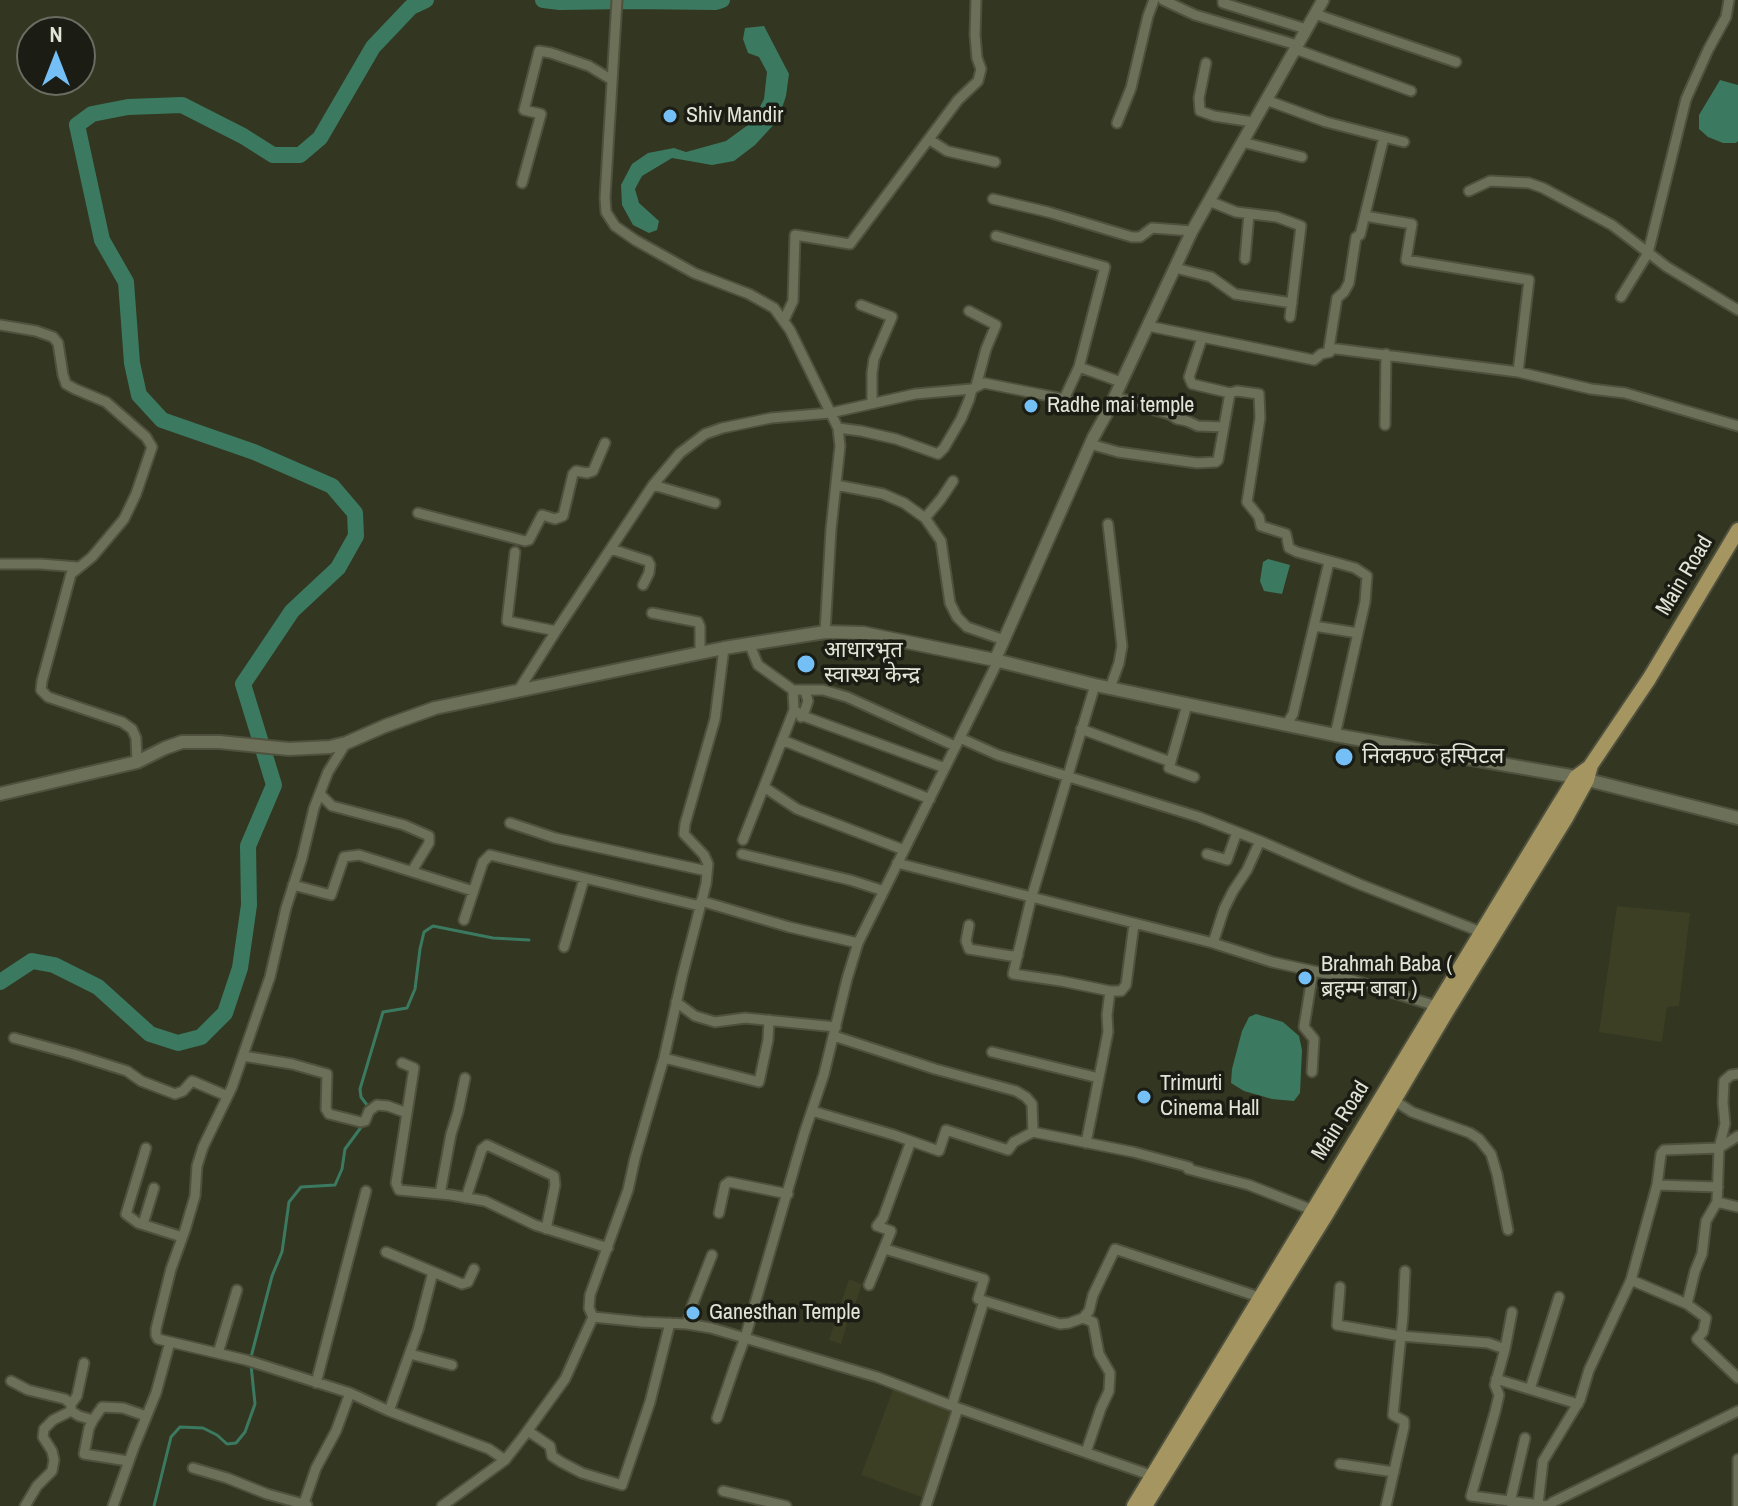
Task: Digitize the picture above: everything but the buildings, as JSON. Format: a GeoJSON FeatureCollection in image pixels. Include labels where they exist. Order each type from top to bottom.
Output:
{"type":"FeatureCollection","features":[{"type":"Feature","properties":{"kind":"main road","name":"Main Road"},"geometry":{"type":"LineString","coordinates":[[1144,1504],[1390,1097],[1447,1011],[1488,935],[1581,779],[1649,679],[1738,530]]}},
{"type":"Feature","properties":{"kind":"main road"},"geometry":{"type":"LineString","coordinates":[[0,794],[137,762],[182,742],[219,742],[289,749],[330,747],[435,708],[749,643],[825,632],[863,633],[996,660],[1187,705],[1581,779],[1738,818]]}},
{"type":"Feature","properties":{"kind":"main road","name":"Main Road"},"geometry":{"type":"LineString","coordinates":[[1390,1097],[1436,1006],[1488,935]]}},
{"type":"Feature","properties":{"kind":"street"},"geometry":{"type":"LineString","coordinates":[[617,0],[606,212],[615,226],[635,240],[694,273],[749,294],[774,308],[790,330],[838,428],[840,446],[825,632]]}},
{"type":"Feature","properties":{"kind":"street"},"geometry":{"type":"LineString","coordinates":[[784,320],[793,301],[795,235],[850,244],[958,100],[978,81],[981,69],[975,35],[976,0]]}},
{"type":"Feature","properties":{"kind":"street"},"geometry":{"type":"LineString","coordinates":[[1117,123],[1131,88],[1154,0]]}},
{"type":"Feature","properties":{"kind":"street"},"geometry":{"type":"LineString","coordinates":[[1163,0],[1195,15],[1296,47],[1411,91]]}},
{"type":"Feature","properties":{"kind":"street"},"geometry":{"type":"LineString","coordinates":[[1223,0],[1223,3],[1306,29]]}},
{"type":"Feature","properties":{"kind":"street"},"geometry":{"type":"LineString","coordinates":[[717,1418],[745,1338],[788,1194],[858,943],[958,742],[1090,444],[1192,231],[1323,0]]}},
{"type":"Feature","properties":{"kind":"street"},"geometry":{"type":"LineString","coordinates":[[1621,297],[1648,253],[1686,99],[1726,17],[1729,0]]}},
{"type":"Feature","properties":{"kind":"street"},"geometry":{"type":"LineString","coordinates":[[1315,14],[1456,62]]}},
{"type":"Feature","properties":{"kind":"street"},"geometry":{"type":"LineString","coordinates":[[522,183],[541,114],[524,110],[539,51],[589,66],[612,80]]}},
{"type":"Feature","properties":{"kind":"street"},"geometry":{"type":"LineString","coordinates":[[1206,63],[1199,98],[1200,111],[1253,122]]}},
{"type":"Feature","properties":{"kind":"street"},"geometry":{"type":"LineString","coordinates":[[1266,100],[1326,122],[1404,142]]}},
{"type":"Feature","properties":{"kind":"street"},"geometry":{"type":"LineString","coordinates":[[1148,326],[1314,360],[1330,352],[1337,298],[1349,283],[1356,237],[1360,235],[1384,137]]}},
{"type":"Feature","properties":{"kind":"street"},"geometry":{"type":"LineString","coordinates":[[930,140],[947,151],[995,162]]}},
{"type":"Feature","properties":{"kind":"street"},"geometry":{"type":"LineString","coordinates":[[1242,142],[1302,157]]}},
{"type":"Feature","properties":{"kind":"street"},"geometry":{"type":"LineString","coordinates":[[1469,191],[1490,181],[1529,183],[1543,188],[1612,225],[1667,267],[1738,310]]}},
{"type":"Feature","properties":{"kind":"street"},"geometry":{"type":"LineString","coordinates":[[993,199],[1132,237],[1140,237],[1152,228],[1192,231]]}},
{"type":"Feature","properties":{"kind":"street"},"geometry":{"type":"LineString","coordinates":[[1209,201],[1236,212],[1277,217],[1301,226],[1290,317]]}},
{"type":"Feature","properties":{"kind":"street"},"geometry":{"type":"LineString","coordinates":[[1245,259],[1249,214]]}},
{"type":"Feature","properties":{"kind":"street"},"geometry":{"type":"LineString","coordinates":[[1365,216],[1412,224],[1406,260],[1529,280],[1518,372]]}},
{"type":"Feature","properties":{"kind":"street"},"geometry":{"type":"LineString","coordinates":[[996,236],[1105,267],[1079,367],[1064,399]]}},
{"type":"Feature","properties":{"kind":"street"},"geometry":{"type":"LineString","coordinates":[[1175,268],[1211,277],[1235,294],[1292,303]]}},
{"type":"Feature","properties":{"kind":"street"},"geometry":{"type":"LineString","coordinates":[[861,305],[892,317],[874,359],[872,403]]}},
{"type":"Feature","properties":{"kind":"street"},"geometry":{"type":"LineString","coordinates":[[838,428],[896,439],[938,454],[961,419],[996,325],[969,311]]}},
{"type":"Feature","properties":{"kind":"street"},"geometry":{"type":"LineString","coordinates":[[0,325],[53,337],[58,343],[66,384],[106,402],[146,437],[152,447],[124,519],[92,557],[71,574],[41,690],[48,697],[122,722],[132,729],[136,738],[137,762]]}},
{"type":"Feature","properties":{"kind":"street"},"geometry":{"type":"LineString","coordinates":[[1202,338],[1189,377],[1192,384],[1230,393],[1259,394],[1260,418],[1247,502],[1259,517],[1261,526],[1286,534],[1289,548],[1355,568],[1367,576],[1365,602],[1335,735]]}},
{"type":"Feature","properties":{"kind":"street"},"geometry":{"type":"LineString","coordinates":[[1329,348],[1518,372],[1625,393],[1738,426]]}},
{"type":"Feature","properties":{"kind":"street"},"geometry":{"type":"LineString","coordinates":[[1385,425],[1386,354]]}},
{"type":"Feature","properties":{"kind":"street"},"geometry":{"type":"LineString","coordinates":[[1079,367],[1121,382]]}},
{"type":"Feature","properties":{"kind":"street"},"geometry":{"type":"LineString","coordinates":[[518,691],[653,485],[680,453],[705,434],[771,418],[830,413],[915,394],[974,388],[984,383],[1108,411]]}},
{"type":"Feature","properties":{"kind":"street"},"geometry":{"type":"LineString","coordinates":[[1090,444],[1118,452],[1197,463],[1216,462],[1230,393]]}},
{"type":"Feature","properties":{"kind":"street"},"geometry":{"type":"LineString","coordinates":[[1114,397],[1147,405],[1147,408],[1198,426],[1224,427]]}},
{"type":"Feature","properties":{"kind":"street"},"geometry":{"type":"LineString","coordinates":[[418,513],[529,540],[542,515],[555,519],[563,516],[573,474],[576,471],[593,471],[605,443]]}},
{"type":"Feature","properties":{"kind":"street"},"geometry":{"type":"LineString","coordinates":[[925,518],[953,481]]}},
{"type":"Feature","properties":{"kind":"street"},"geometry":{"type":"LineString","coordinates":[[653,485],[715,503]]}},
{"type":"Feature","properties":{"kind":"street"},"geometry":{"type":"LineString","coordinates":[[836,485],[883,494],[904,503],[925,518],[941,541],[950,603],[957,617],[967,627],[1004,640]]}},
{"type":"Feature","properties":{"kind":"street"},"geometry":{"type":"LineString","coordinates":[[1108,524],[1122,646],[1110,688]]}},
{"type":"Feature","properties":{"kind":"street"},"geometry":{"type":"LineString","coordinates":[[611,549],[648,561],[649,573],[643,585]]}},
{"type":"Feature","properties":{"kind":"street"},"geometry":{"type":"LineString","coordinates":[[515,552],[507,621],[556,631]]}},
{"type":"Feature","properties":{"kind":"street"},"geometry":{"type":"LineString","coordinates":[[1286,725],[1293,714],[1329,562]]}},
{"type":"Feature","properties":{"kind":"street"},"geometry":{"type":"LineString","coordinates":[[0,564],[78,567]]}},
{"type":"Feature","properties":{"kind":"street"},"geometry":{"type":"LineString","coordinates":[[652,613],[698,622],[700,653]]}},
{"type":"Feature","properties":{"kind":"street"},"geometry":{"type":"LineString","coordinates":[[1314,626],[1358,633]]}},
{"type":"Feature","properties":{"kind":"street"},"geometry":{"type":"LineString","coordinates":[[749,643],[758,665],[793,690],[823,690],[847,697],[958,742],[1199,817],[1488,935]]}},
{"type":"Feature","properties":{"kind":"street"},"geometry":{"type":"LineString","coordinates":[[442,1506],[505,1460],[565,1379],[593,1317],[589,1308],[590,1295],[628,1190],[706,884],[708,864],[704,855],[684,834],[715,719],[724,648]]}},
{"type":"Feature","properties":{"kind":"street"},"geometry":{"type":"LineString","coordinates":[[1095,685],[1031,899],[1013,974],[1121,991],[1126,985],[1134,924]]}},
{"type":"Feature","properties":{"kind":"street"},"geometry":{"type":"LineString","coordinates":[[743,840],[794,710],[793,690]]}},
{"type":"Feature","properties":{"kind":"street"},"geometry":{"type":"LineString","coordinates":[[787,728],[803,716],[808,701],[805,691]]}},
{"type":"Feature","properties":{"kind":"street"},"geometry":{"type":"LineString","coordinates":[[1187,705],[1169,768],[1194,777]]}},
{"type":"Feature","properties":{"kind":"street"},"geometry":{"type":"LineString","coordinates":[[794,710],[945,768]]}},
{"type":"Feature","properties":{"kind":"street"},"geometry":{"type":"LineString","coordinates":[[1081,729],[1171,762]]}},
{"type":"Feature","properties":{"kind":"street"},"geometry":{"type":"LineString","coordinates":[[782,740],[930,799]]}},
{"type":"Feature","properties":{"kind":"street"},"geometry":{"type":"LineString","coordinates":[[346,743],[328,772],[314,808],[270,977],[232,1087],[197,1166],[195,1196],[171,1269],[156,1329],[158,1339],[218,1353],[350,1393],[489,1449],[505,1460]]}},
{"type":"Feature","properties":{"kind":"street"},"geometry":{"type":"LineString","coordinates":[[764,787],[797,809],[904,850]]}},
{"type":"Feature","properties":{"kind":"street"},"geometry":{"type":"LineString","coordinates":[[320,794],[332,806],[404,825],[429,836],[429,843],[412,871]]}},
{"type":"Feature","properties":{"kind":"street"},"geometry":{"type":"LineString","coordinates":[[510,823],[555,838],[707,871]]}},
{"type":"Feature","properties":{"kind":"street"},"geometry":{"type":"LineString","coordinates":[[1207,854],[1227,860],[1237,832]]}},
{"type":"Feature","properties":{"kind":"street"},"geometry":{"type":"LineString","coordinates":[[1213,943],[1224,909],[1260,841]]}},
{"type":"Feature","properties":{"kind":"street"},"geometry":{"type":"LineString","coordinates":[[742,854],[884,891]]}},
{"type":"Feature","properties":{"kind":"street"},"geometry":{"type":"LineString","coordinates":[[293,885],[331,895],[344,857],[359,855],[473,891]]}},
{"type":"Feature","properties":{"kind":"street"},"geometry":{"type":"LineString","coordinates":[[464,920],[483,862],[490,855],[858,943]]}},
{"type":"Feature","properties":{"kind":"street"},"geometry":{"type":"LineString","coordinates":[[897,863],[1213,943],[1272,962],[1346,978],[1436,1006]]}},
{"type":"Feature","properties":{"kind":"street"},"geometry":{"type":"LineString","coordinates":[[564,947],[584,879]]}},
{"type":"Feature","properties":{"kind":"street"},"geometry":{"type":"LineString","coordinates":[[969,925],[966,941],[969,949],[1018,955]]}},
{"type":"Feature","properties":{"kind":"street"},"geometry":{"type":"LineString","coordinates":[[1312,1072],[1314,1039],[1304,1027],[1313,971]]}},
{"type":"Feature","properties":{"kind":"street"},"geometry":{"type":"LineString","coordinates":[[1086,1143],[1108,1032],[1110,991]]}},
{"type":"Feature","properties":{"kind":"street"},"geometry":{"type":"LineString","coordinates":[[676,1002],[695,1016],[715,1022],[745,1018],[835,1031],[935,1069],[1016,1091],[1032,1104],[1033,1132]]}},
{"type":"Feature","properties":{"kind":"street"},"geometry":{"type":"LineString","coordinates":[[664,1058],[759,1082],[769,1020]]}},
{"type":"Feature","properties":{"kind":"street"},"geometry":{"type":"LineString","coordinates":[[14,1038],[127,1071],[141,1081],[175,1094],[183,1091],[192,1081],[227,1096]]}},
{"type":"Feature","properties":{"kind":"street"},"geometry":{"type":"LineString","coordinates":[[992,1052],[1099,1078]]}},
{"type":"Feature","properties":{"kind":"street"},"geometry":{"type":"LineString","coordinates":[[243,1056],[323,1071],[327,1074],[326,1109],[329,1114],[361,1122],[377,1105],[407,1113]]}},
{"type":"Feature","properties":{"kind":"street"},"geometry":{"type":"LineString","coordinates":[[402,1063],[414,1068],[396,1187],[399,1190],[485,1201],[546,1229],[608,1248]]}},
{"type":"Feature","properties":{"kind":"street"},"geometry":{"type":"LineString","coordinates":[[1687,1304],[1702,1254],[1706,1221],[1717,1202],[1719,1148],[1725,1124],[1724,1081],[1738,1074]]}},
{"type":"Feature","properties":{"kind":"street"},"geometry":{"type":"LineString","coordinates":[[440,1194],[465,1078]]}},
{"type":"Feature","properties":{"kind":"street"},"geometry":{"type":"LineString","coordinates":[[1390,1097],[1412,1112],[1479,1139],[1491,1154],[1508,1230]]}},
{"type":"Feature","properties":{"kind":"street"},"geometry":{"type":"LineString","coordinates":[[812,1111],[939,1151],[946,1130],[1008,1150],[1014,1142],[1033,1132],[1133,1152],[1249,1185],[1319,1213]]}},
{"type":"Feature","properties":{"kind":"street"},"geometry":{"type":"LineString","coordinates":[[1545,1505],[1543,1461],[1578,1404],[1594,1358],[1631,1280],[1657,1185],[1661,1154],[1664,1150],[1719,1148],[1738,1136]]}},
{"type":"Feature","properties":{"kind":"street"},"geometry":{"type":"LineString","coordinates":[[869,1285],[891,1231],[877,1226],[883,1218],[911,1141]]}},
{"type":"Feature","properties":{"kind":"street"},"geometry":{"type":"LineString","coordinates":[[466,1198],[482,1149],[487,1145],[554,1176],[546,1229]]}},
{"type":"Feature","properties":{"kind":"street"},"geometry":{"type":"LineString","coordinates":[[146,1148],[126,1211],[129,1217],[143,1224],[182,1237]]}},
{"type":"Feature","properties":{"kind":"street"},"geometry":{"type":"LineString","coordinates":[[719,1213],[725,1185],[729,1182],[788,1194]]}},
{"type":"Feature","properties":{"kind":"street"},"geometry":{"type":"LineString","coordinates":[[1657,1185],[1718,1187]]}},
{"type":"Feature","properties":{"kind":"street"},"geometry":{"type":"LineString","coordinates":[[143,1224],[154,1188]]}},
{"type":"Feature","properties":{"kind":"street"},"geometry":{"type":"LineString","coordinates":[[316,1383],[366,1191]]}},
{"type":"Feature","properties":{"kind":"street"},"geometry":{"type":"LineString","coordinates":[[1717,1202],[1738,1207]]}},
{"type":"Feature","properties":{"kind":"street"},"geometry":{"type":"LineString","coordinates":[[885,1249],[984,1279],[978,1299],[1060,1324],[1083,1318],[1089,1311],[1093,1295],[1115,1249],[1267,1299]]}},
{"type":"Feature","properties":{"kind":"street"},"geometry":{"type":"LineString","coordinates":[[386,1252],[465,1284],[474,1269]]}},
{"type":"Feature","properties":{"kind":"street"},"geometry":{"type":"LineString","coordinates":[[687,1324],[712,1255]]}},
{"type":"Feature","properties":{"kind":"street"},"geometry":{"type":"LineString","coordinates":[[1386,1506],[1404,1427],[1404,1421],[1393,1415],[1405,1271]]}},
{"type":"Feature","properties":{"kind":"street"},"geometry":{"type":"LineString","coordinates":[[389,1411],[410,1354],[433,1272]]}},
{"type":"Feature","properties":{"kind":"street"},"geometry":{"type":"LineString","coordinates":[[1631,1280],[1687,1304],[1706,1318],[1703,1332],[1697,1339],[1738,1378]]}},
{"type":"Feature","properties":{"kind":"street"},"geometry":{"type":"LineString","coordinates":[[1340,1287],[1337,1325],[1401,1336],[1477,1342],[1505,1349]]}},
{"type":"Feature","properties":{"kind":"street"},"geometry":{"type":"LineString","coordinates":[[218,1353],[237,1290]]}},
{"type":"Feature","properties":{"kind":"street"},"geometry":{"type":"LineString","coordinates":[[1530,1389],[1559,1297]]}},
{"type":"Feature","properties":{"kind":"street"},"geometry":{"type":"LineString","coordinates":[[926,1506],[984,1301]]}},
{"type":"Feature","properties":{"kind":"street"},"geometry":{"type":"LineString","coordinates":[[1512,1312],[1495,1385],[1499,1395],[1471,1496],[1545,1505],[1738,1411]]}},
{"type":"Feature","properties":{"kind":"street"},"geometry":{"type":"LineString","coordinates":[[593,1317],[711,1328],[877,1377],[1157,1478]]}},
{"type":"Feature","properties":{"kind":"street"},"geometry":{"type":"LineString","coordinates":[[1083,1318],[1093,1322],[1099,1354],[1110,1373],[1109,1391],[1086,1452]]}},
{"type":"Feature","properties":{"kind":"street"},"geometry":{"type":"LineString","coordinates":[[528,1431],[550,1446],[552,1456],[561,1462],[582,1473],[622,1485],[650,1402],[670,1323]]}},
{"type":"Feature","properties":{"kind":"street"},"geometry":{"type":"LineString","coordinates":[[113,1506],[156,1393],[170,1342]]}},
{"type":"Feature","properties":{"kind":"street"},"geometry":{"type":"LineString","coordinates":[[410,1354],[452,1365]]}},
{"type":"Feature","properties":{"kind":"street"},"geometry":{"type":"LineString","coordinates":[[25,1506],[37,1486],[52,1471],[54,1460],[43,1437],[44,1429],[71,1407],[77,1396],[84,1363]]}},
{"type":"Feature","properties":{"kind":"street"},"geometry":{"type":"LineString","coordinates":[[1496,1379],[1578,1404]]}},
{"type":"Feature","properties":{"kind":"street"},"geometry":{"type":"LineString","coordinates":[[11,1381],[28,1390],[65,1399],[79,1416],[93,1420]]}},
{"type":"Feature","properties":{"kind":"street"},"geometry":{"type":"LineString","coordinates":[[193,1468],[305,1505],[316,1468],[336,1431],[350,1393]]}},
{"type":"Feature","properties":{"kind":"street"},"geometry":{"type":"LineString","coordinates":[[128,1461],[84,1454],[89,1428],[102,1407],[106,1406],[146,1416]]}},
{"type":"Feature","properties":{"kind":"street"},"geometry":{"type":"LineString","coordinates":[[1510,1502],[1525,1438]]}},
{"type":"Feature","properties":{"kind":"street"},"geometry":{"type":"LineString","coordinates":[[1738,1459],[1738,1506]]}},
{"type":"Feature","properties":{"kind":"street"},"geometry":{"type":"LineString","coordinates":[[1340,1464],[1394,1472]]}},
{"type":"Feature","properties":{"kind":"street"},"geometry":{"type":"LineString","coordinates":[[723,1491],[786,1506]]}},
{"type":"Feature","properties":{"kind":"shaded area"},"geometry":{"type":"Polygon","coordinates":[[[764,26],[789,74],[778,120],[755,145],[734,161],[712,165],[672,158],[642,176],[635,189],[639,203],[659,221],[657,230],[649,233],[633,225],[622,205],[621,185],[632,164],[648,153],[674,148],[686,152],[726,141],[752,122],[764,99],[767,72],[759,57],[748,53],[743,39],[745,28],[764,26]]]}},
{"type":"Feature","properties":{"kind":"shaded area"},"geometry":{"type":"Polygon","coordinates":[[[1720,80],[1738,85],[1736,143],[1723,143],[1699,129],[1699,115],[1720,80]]]}},
{"type":"Feature","properties":{"kind":"shaded area"},"geometry":{"type":"Polygon","coordinates":[[[1268,559],[1290,565],[1282,594],[1264,591],[1260,581],[1263,562],[1268,559]]]}},
{"type":"Feature","properties":{"kind":"shaded area"},"geometry":{"type":"Polygon","coordinates":[[[1617,906],[1690,913],[1679,1006],[1667,1007],[1662,1042],[1599,1032],[1617,906]]]}},
{"type":"Feature","properties":{"kind":"shaded area"},"geometry":{"type":"Polygon","coordinates":[[[1256,1014],[1283,1022],[1299,1036],[1302,1050],[1300,1093],[1294,1101],[1244,1091],[1231,1083],[1242,1031],[1249,1017],[1256,1014]]]}},
{"type":"Feature","properties":{"kind":"shaded area"},"geometry":{"type":"Polygon","coordinates":[[[849,1279],[862,1284],[854,1308],[860,1310],[856,1320],[849,1318],[841,1344],[829,1340],[849,1279]]]}},
{"type":"Feature","properties":{"kind":"shaded area"},"geometry":{"type":"Polygon","coordinates":[[[894,1387],[957,1411],[929,1500],[861,1475],[894,1387]]]}},
{"type":"Feature","properties":{"kind":"waterway"},"geometry":{"type":"LineString","coordinates":[[0,982],[32,961],[54,965],[98,987],[150,1034],[178,1043],[201,1037],[225,1013],[240,968],[249,905],[248,846],[274,785],[243,684],[292,611],[338,568],[356,536],[355,513],[332,486],[254,452],[162,420],[139,395],[132,363],[126,282],[102,240],[77,125],[92,114],[128,107],[182,105],[273,155],[300,155],[320,138],[373,47],[411,7],[426,0]]}},
{"type":"Feature","properties":{"kind":"waterway"},"geometry":{"type":"LineString","coordinates":[[543,0],[722,0]]}},
{"type":"Feature","properties":{"kind":"waterway"},"geometry":{"type":"LineString","coordinates":[[370,1109],[361,1097],[360,1089],[383,1012],[407,1008],[415,989],[424,932],[433,926],[493,938],[529,940]]}},
{"type":"Feature","properties":{"kind":"waterway"},"geometry":{"type":"LineString","coordinates":[[251,1357],[272,1276],[282,1252],[289,1202],[301,1187],[335,1185],[342,1169],[345,1149],[362,1126]]}},
{"type":"Feature","properties":{"kind":"waterway"},"geometry":{"type":"LineString","coordinates":[[154,1506],[171,1437],[180,1427],[203,1428],[227,1444],[236,1443],[245,1432],[255,1404],[251,1365]]}},
{"type":"Feature","properties":{"kind":"place","name":"Shiv Mandir"},"geometry":{"type":"Point","coordinates":[670,116]}},
{"type":"Feature","properties":{"kind":"place","name":"Radhe mai temple"},"geometry":{"type":"Point","coordinates":[1031,406]}},
{"type":"Feature","properties":{"kind":"place","name":"आधारभूत स्वास्थ्य केन्द्र"},"geometry":{"type":"Point","coordinates":[806,664]}},
{"type":"Feature","properties":{"kind":"place","name":"निलकण्ठ हस्पिटल"},"geometry":{"type":"Point","coordinates":[1344,757]}},
{"type":"Feature","properties":{"kind":"place","name":"Brahmah Baba ( ब्रहम्म बाबा )"},"geometry":{"type":"Point","coordinates":[1305,978]}},
{"type":"Feature","properties":{"kind":"place","name":"Trimurti Cinema Hall"},"geometry":{"type":"Point","coordinates":[1144,1097]}},
{"type":"Feature","properties":{"kind":"place","name":"Ganesthan Temple"},"geometry":{"type":"Point","coordinates":[693,1313]}}]}
